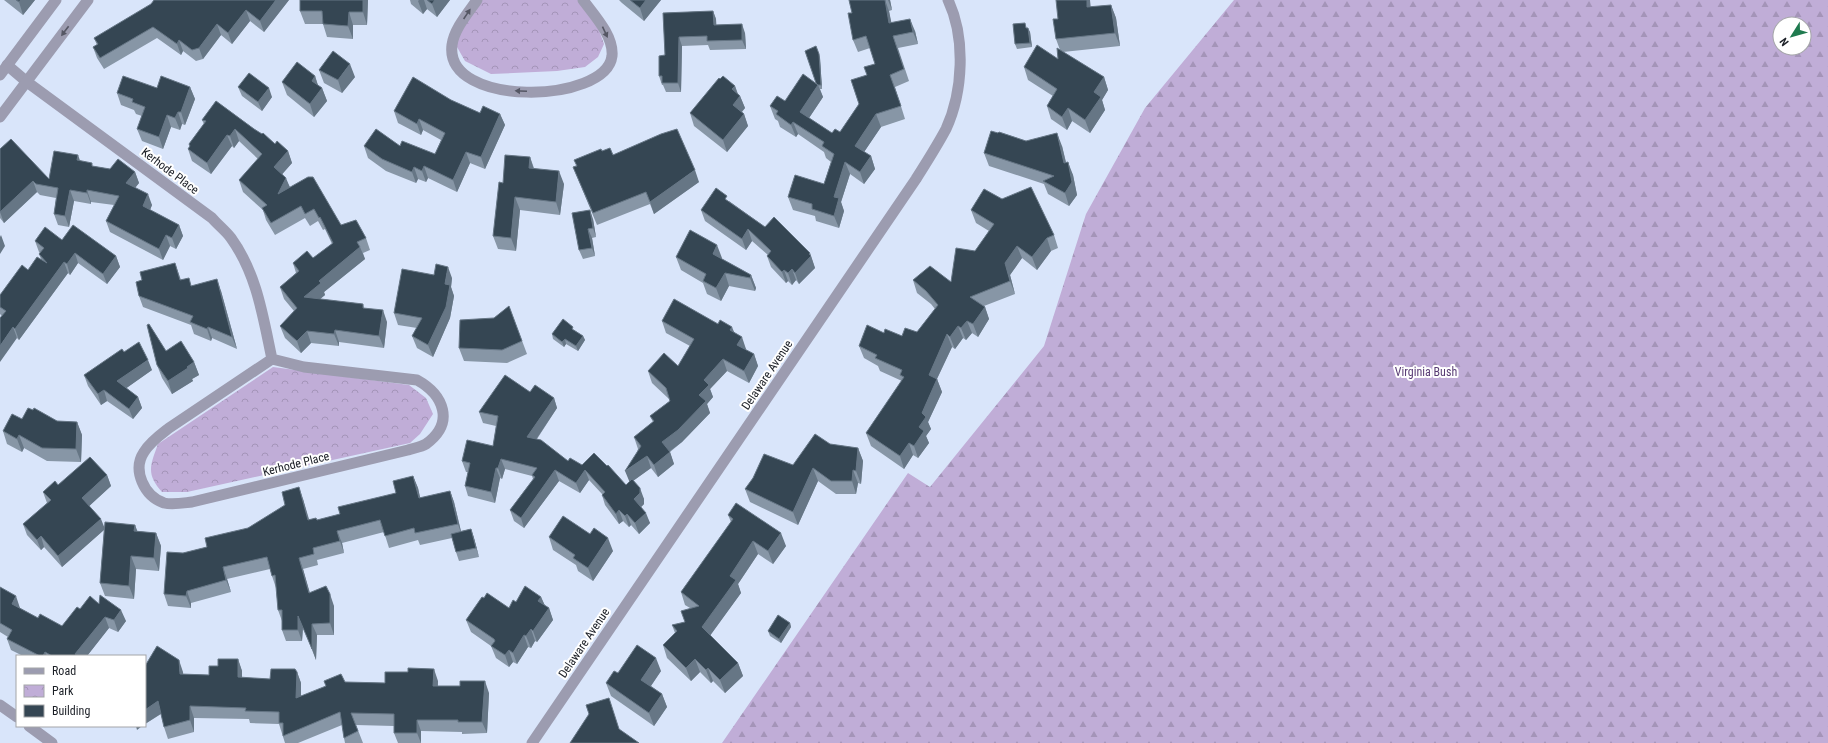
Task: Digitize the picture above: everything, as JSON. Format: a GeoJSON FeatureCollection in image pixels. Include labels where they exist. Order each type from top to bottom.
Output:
{"type":"FeatureCollection","features":[{"type":"Feature","properties":{"kind":"street"},"geometry":{"type":"LineString","coordinates":[[0,75],[56,0]]}},
{"type":"Feature","properties":{"kind":"street"},"geometry":{"type":"LineString","coordinates":[[0,116],[28,82],[88,0]]}},
{"type":"Feature","properties":{"kind":"street"},"geometry":{"type":"LineString","coordinates":[[477,0],[460,24],[452,44],[454,64],[461,73],[472,81],[486,87],[518,91],[552,91],[579,86],[594,79],[604,72],[609,64],[612,55],[610,42],[603,27],[583,0]]}},
{"type":"Feature","properties":{"kind":"street","name":"Delaware Avenue"},"geometry":{"type":"LineString","coordinates":[[532,743],[907,192],[937,145],[946,128],[953,109],[959,79],[957,32],[948,0]]}},
{"type":"Feature","properties":{"kind":"street","name":"Kerhode Place"},"geometry":{"type":"LineString","coordinates":[[8,65],[28,82],[212,218],[231,237],[249,267],[258,292],[272,359]]}},
{"type":"Feature","properties":{"kind":"street","name":"Kerhode Place"},"geometry":{"type":"LineString","coordinates":[[272,359],[304,367],[417,380],[429,387],[438,397],[443,408],[444,420],[435,434],[425,444],[408,450],[192,502],[165,503],[154,498],[144,487],[140,472],[140,462],[144,452],[153,441],[169,428],[272,359]]}},
{"type":"Feature","properties":{"kind":"street"},"geometry":{"type":"LineString","coordinates":[[0,705],[16,716]]}},
{"type":"Feature","properties":{"kind":"street"},"geometry":{"type":"LineString","coordinates":[[30,727],[52,743]]}},
{"type":"Feature","properties":{"kind":"green space"},"geometry":{"type":"Polygon","coordinates":[[[476,0],[580,0],[596,22],[604,44],[598,57],[585,67],[557,71],[491,74],[465,61],[453,40],[476,0]]]}},
{"type":"Feature","properties":{"kind":"green space","name":"Virginia Bush"},"geometry":{"type":"Polygon","coordinates":[[[1234,0],[1828,0],[1828,743],[722,743],[908,473],[930,487],[1044,346],[1086,214],[1145,108],[1234,0]]]}},
{"type":"Feature","properties":{"kind":"green space"},"geometry":{"type":"Polygon","coordinates":[[[273,367],[409,385],[426,398],[433,414],[420,434],[410,443],[187,492],[162,492],[154,480],[151,470],[158,444],[273,367]]]}},
{"type":"Feature","properties":{"kind":"building"},"geometry":{"type":"Polygon","coordinates":[[[154,0],[276,0],[260,21],[246,10],[228,33],[217,24],[199,48],[192,50],[179,40],[177,44],[153,27],[100,58],[93,47],[98,44],[94,38],[151,4],[154,0]]]}},
{"type":"Feature","properties":{"kind":"building"},"geometry":{"type":"Polygon","coordinates":[[[300,0],[363,0],[363,12],[349,12],[348,26],[323,24],[322,11],[300,11],[300,0]]]}},
{"type":"Feature","properties":{"kind":"building"},"geometry":{"type":"Polygon","coordinates":[[[427,0],[435,0],[432,4],[427,0]]]}},
{"type":"Feature","properties":{"kind":"building"},"geometry":{"type":"Polygon","coordinates":[[[630,0],[646,0],[640,8],[630,0]]]}},
{"type":"Feature","properties":{"kind":"building"},"geometry":{"type":"Polygon","coordinates":[[[849,0],[885,0],[889,23],[910,19],[913,32],[893,36],[904,69],[890,75],[901,106],[876,114],[855,146],[871,156],[860,172],[845,162],[834,197],[839,198],[834,216],[812,209],[812,204],[788,197],[795,175],[824,184],[834,154],[822,146],[824,142],[793,122],[791,125],[776,114],[778,111],[770,106],[777,96],[785,101],[803,74],[818,85],[800,112],[832,133],[835,129],[840,132],[859,104],[851,80],[867,75],[864,67],[875,64],[866,36],[853,40],[848,13],[852,13],[849,0]]]}},
{"type":"Feature","properties":{"kind":"building"},"geometry":{"type":"Polygon","coordinates":[[[1056,0],[1087,0],[1087,7],[1111,5],[1115,33],[1056,39],[1053,19],[1058,19],[1056,0]]]}},
{"type":"Feature","properties":{"kind":"building"},"geometry":{"type":"Polygon","coordinates":[[[713,11],[714,25],[742,24],[742,40],[707,41],[707,36],[679,37],[678,83],[662,83],[662,76],[659,76],[659,56],[665,55],[663,13],[713,11]]]}},
{"type":"Feature","properties":{"kind":"building"},"geometry":{"type":"Polygon","coordinates":[[[1025,23],[1026,28],[1028,28],[1030,43],[1015,44],[1013,24],[1025,23]]]}},
{"type":"Feature","properties":{"kind":"building"},"geometry":{"type":"Polygon","coordinates":[[[1037,45],[1058,59],[1057,48],[1104,77],[1094,92],[1101,97],[1085,120],[1068,108],[1062,117],[1047,106],[1057,89],[1024,67],[1037,45]]]}},
{"type":"Feature","properties":{"kind":"building"},"geometry":{"type":"Polygon","coordinates":[[[816,46],[819,54],[821,85],[816,83],[805,51],[816,46]]]}},
{"type":"Feature","properties":{"kind":"building"},"geometry":{"type":"Polygon","coordinates":[[[333,51],[350,64],[338,80],[319,70],[333,51]]]}},
{"type":"Feature","properties":{"kind":"building"},"geometry":{"type":"Polygon","coordinates":[[[297,62],[315,76],[312,81],[322,88],[310,104],[282,82],[297,62]]]}},
{"type":"Feature","properties":{"kind":"building"},"geometry":{"type":"Polygon","coordinates":[[[249,73],[269,88],[258,102],[238,87],[249,73]]]}},
{"type":"Feature","properties":{"kind":"building"},"geometry":{"type":"Polygon","coordinates":[[[123,76],[157,88],[161,76],[190,87],[181,112],[178,112],[175,118],[167,115],[159,137],[137,129],[145,107],[132,102],[133,99],[117,93],[123,76]]]}},
{"type":"Feature","properties":{"kind":"building"},"geometry":{"type":"Polygon","coordinates":[[[723,76],[735,86],[732,89],[740,96],[733,105],[744,114],[723,140],[690,113],[719,78],[720,79],[723,76]]]}},
{"type":"Feature","properties":{"kind":"building"},"geometry":{"type":"Polygon","coordinates":[[[413,77],[451,100],[480,113],[483,106],[500,114],[481,157],[466,152],[453,180],[424,166],[422,171],[414,167],[412,172],[382,159],[364,146],[376,129],[400,146],[402,141],[435,154],[445,133],[419,119],[417,124],[394,111],[413,77]]]}},
{"type":"Feature","properties":{"kind":"building"},"geometry":{"type":"Polygon","coordinates":[[[216,101],[254,129],[262,134],[263,133],[275,144],[277,141],[288,151],[274,167],[286,178],[278,194],[308,177],[313,177],[341,225],[356,220],[366,238],[357,242],[360,247],[319,281],[321,283],[304,297],[363,304],[363,308],[383,310],[379,336],[335,330],[334,334],[307,331],[297,341],[280,326],[297,308],[280,287],[299,271],[293,263],[307,251],[313,258],[333,243],[320,217],[319,218],[314,209],[305,214],[301,206],[271,223],[262,208],[267,205],[239,180],[262,154],[235,129],[230,136],[227,135],[207,163],[188,149],[190,146],[189,144],[206,121],[202,120],[216,101]]]}},
{"type":"Feature","properties":{"kind":"building"},"geometry":{"type":"Polygon","coordinates":[[[677,129],[695,170],[650,202],[646,192],[593,213],[573,167],[577,166],[574,160],[601,149],[602,151],[610,148],[613,155],[661,134],[677,129]]]}},
{"type":"Feature","properties":{"kind":"building"},"geometry":{"type":"Polygon","coordinates":[[[991,131],[999,132],[1026,141],[1057,133],[1064,163],[1068,162],[1072,182],[1065,193],[1043,181],[1054,176],[984,153],[991,131]]]}},
{"type":"Feature","properties":{"kind":"building"},"geometry":{"type":"Polygon","coordinates":[[[11,139],[49,179],[54,151],[78,155],[77,160],[92,163],[92,166],[110,169],[118,159],[135,172],[126,183],[148,194],[143,206],[179,225],[172,238],[166,235],[159,249],[106,221],[119,196],[87,190],[87,193],[70,190],[65,216],[54,214],[58,188],[36,184],[33,181],[0,212],[0,149],[11,139]]]}},
{"type":"Feature","properties":{"kind":"building"},"geometry":{"type":"Polygon","coordinates":[[[505,155],[530,157],[529,168],[559,171],[556,202],[515,197],[511,238],[493,236],[499,182],[503,183],[505,155]]]}},
{"type":"Feature","properties":{"kind":"building"},"geometry":{"type":"Polygon","coordinates":[[[1031,187],[1054,235],[1047,238],[1032,257],[1017,246],[1005,263],[1010,281],[970,297],[985,307],[973,324],[967,321],[961,328],[958,326],[950,337],[947,334],[929,375],[937,379],[922,413],[926,417],[919,427],[924,431],[914,446],[909,443],[900,456],[866,433],[904,377],[900,375],[902,370],[875,358],[877,355],[859,346],[867,325],[884,333],[885,329],[902,336],[905,328],[917,332],[938,305],[926,291],[913,280],[930,266],[951,282],[956,248],[975,251],[994,224],[971,210],[984,189],[1002,199],[1031,187]]]}},
{"type":"Feature","properties":{"kind":"building"},"geometry":{"type":"Polygon","coordinates":[[[716,188],[727,196],[725,199],[765,227],[774,217],[810,253],[809,254],[811,256],[795,273],[792,269],[788,273],[784,270],[782,272],[767,256],[771,251],[748,229],[742,239],[701,210],[716,188]]]}},
{"type":"Feature","properties":{"kind":"building"},"geometry":{"type":"Polygon","coordinates":[[[590,210],[593,228],[588,229],[592,248],[579,250],[572,213],[590,210]]]}},
{"type":"Feature","properties":{"kind":"building"},"geometry":{"type":"Polygon","coordinates":[[[73,225],[116,256],[103,274],[75,253],[67,264],[64,262],[15,329],[13,327],[0,346],[0,318],[6,311],[0,307],[0,295],[22,265],[28,270],[37,257],[47,263],[39,254],[44,248],[35,241],[45,227],[62,240],[73,225]]]}},
{"type":"Feature","properties":{"kind":"building"},"geometry":{"type":"Polygon","coordinates":[[[690,230],[717,245],[713,254],[751,275],[750,278],[725,273],[716,288],[703,281],[706,274],[676,257],[690,230]]]}},
{"type":"Feature","properties":{"kind":"building"},"geometry":{"type":"Polygon","coordinates":[[[175,263],[180,280],[189,278],[191,286],[217,279],[232,337],[208,327],[207,329],[190,322],[193,316],[139,296],[136,282],[142,280],[140,272],[175,263]]]}},
{"type":"Feature","properties":{"kind":"building"},"geometry":{"type":"Polygon","coordinates":[[[436,264],[448,267],[445,284],[450,285],[446,307],[428,345],[412,336],[422,318],[394,313],[402,269],[434,275],[436,264]]]}},
{"type":"Feature","properties":{"kind":"building"},"geometry":{"type":"Polygon","coordinates":[[[674,299],[718,324],[720,320],[732,327],[730,330],[742,337],[737,345],[754,354],[744,371],[723,359],[704,380],[709,385],[699,395],[706,401],[678,430],[662,442],[670,452],[654,465],[647,456],[625,471],[641,446],[634,437],[654,421],[650,416],[670,401],[666,388],[648,371],[664,353],[678,366],[694,339],[662,321],[674,299]]]}},
{"type":"Feature","properties":{"kind":"building"},"geometry":{"type":"Polygon","coordinates":[[[509,306],[522,341],[502,350],[459,348],[460,320],[494,318],[509,306]]]}},
{"type":"Feature","properties":{"kind":"building"},"geometry":{"type":"Polygon","coordinates":[[[563,319],[573,327],[572,329],[583,336],[576,346],[565,339],[562,342],[552,334],[563,319]]]}},
{"type":"Feature","properties":{"kind":"building"},"geometry":{"type":"Polygon","coordinates":[[[149,324],[166,351],[181,341],[194,362],[187,367],[188,368],[168,381],[157,365],[147,325],[149,324]]]}},
{"type":"Feature","properties":{"kind":"building"},"geometry":{"type":"Polygon","coordinates":[[[139,342],[148,360],[117,381],[138,397],[129,409],[104,390],[98,394],[84,375],[122,349],[124,352],[139,342]]]}},
{"type":"Feature","properties":{"kind":"building"},"geometry":{"type":"Polygon","coordinates":[[[505,375],[530,392],[535,385],[554,398],[527,437],[541,440],[568,461],[570,458],[582,465],[594,453],[607,466],[608,465],[626,485],[632,479],[640,488],[640,493],[634,499],[646,513],[635,523],[627,514],[625,516],[619,510],[616,514],[602,495],[605,492],[585,470],[576,483],[555,470],[521,518],[510,510],[535,477],[532,475],[537,468],[501,459],[498,468],[496,468],[491,492],[465,486],[470,463],[462,461],[467,440],[493,446],[498,416],[479,412],[505,375]]]}},
{"type":"Feature","properties":{"kind":"building"},"geometry":{"type":"Polygon","coordinates":[[[28,408],[33,410],[34,408],[57,421],[77,422],[76,449],[42,448],[19,435],[17,439],[3,431],[12,414],[22,419],[28,408]]]}},
{"type":"Feature","properties":{"kind":"building"},"geometry":{"type":"Polygon","coordinates":[[[815,434],[830,444],[858,448],[856,471],[853,470],[852,481],[831,481],[813,468],[793,512],[745,489],[753,478],[764,454],[793,465],[815,434]]]}},
{"type":"Feature","properties":{"kind":"building"},"geometry":{"type":"Polygon","coordinates":[[[90,457],[107,475],[82,498],[101,519],[58,556],[41,536],[37,540],[23,524],[51,500],[43,492],[55,481],[58,485],[90,457]]]}},
{"type":"Feature","properties":{"kind":"building"},"geometry":{"type":"Polygon","coordinates":[[[413,476],[419,498],[450,491],[458,524],[415,533],[414,528],[385,536],[380,520],[337,531],[340,541],[313,548],[314,554],[299,558],[309,593],[326,586],[330,594],[330,623],[312,624],[312,649],[298,616],[298,630],[282,630],[282,610],[278,610],[275,575],[272,576],[267,557],[223,567],[226,580],[187,591],[186,596],[164,594],[167,552],[183,553],[207,547],[205,538],[248,528],[285,505],[282,492],[299,487],[308,520],[316,518],[317,520],[340,514],[338,507],[396,493],[393,481],[413,476]]]}},
{"type":"Feature","properties":{"kind":"building"},"geometry":{"type":"Polygon","coordinates":[[[736,503],[781,533],[768,551],[753,541],[730,576],[736,580],[702,627],[738,663],[720,680],[708,668],[706,670],[695,659],[686,668],[663,645],[677,631],[672,625],[685,622],[681,611],[699,606],[681,592],[733,519],[728,515],[736,503]]]}},
{"type":"Feature","properties":{"kind":"building"},"geometry":{"type":"Polygon","coordinates":[[[563,516],[590,534],[594,528],[608,538],[588,568],[573,558],[575,555],[549,537],[563,516]]]}},
{"type":"Feature","properties":{"kind":"building"},"geometry":{"type":"Polygon","coordinates":[[[105,522],[135,525],[134,531],[156,533],[154,558],[131,556],[129,586],[100,583],[105,522]]]}},
{"type":"Feature","properties":{"kind":"building"},"geometry":{"type":"Polygon","coordinates":[[[471,529],[476,548],[456,552],[451,534],[471,529]]]}},
{"type":"Feature","properties":{"kind":"building"},"geometry":{"type":"Polygon","coordinates":[[[525,586],[541,597],[538,601],[549,608],[533,631],[531,629],[526,636],[524,635],[513,653],[509,650],[505,655],[491,646],[495,641],[494,639],[466,620],[482,597],[484,598],[487,593],[509,608],[513,600],[516,602],[525,586]]]}},
{"type":"Feature","properties":{"kind":"building"},"geometry":{"type":"Polygon","coordinates":[[[0,587],[16,596],[12,604],[38,618],[40,614],[62,626],[77,607],[80,609],[90,596],[99,604],[100,595],[121,610],[114,620],[105,617],[75,654],[76,655],[50,655],[45,652],[44,655],[38,655],[7,639],[12,630],[0,623],[0,587]]]}},
{"type":"Feature","properties":{"kind":"building"},"geometry":{"type":"Polygon","coordinates":[[[778,615],[790,623],[779,639],[768,631],[778,615]]]}},
{"type":"Feature","properties":{"kind":"building"},"geometry":{"type":"Polygon","coordinates":[[[637,645],[656,658],[641,680],[662,694],[649,713],[606,683],[614,671],[618,673],[637,645]]]}},
{"type":"Feature","properties":{"kind":"building"},"geometry":{"type":"Polygon","coordinates":[[[157,646],[179,660],[180,674],[209,675],[209,666],[218,666],[218,659],[238,659],[238,677],[270,679],[271,669],[295,669],[297,672],[296,698],[326,686],[324,681],[341,674],[345,682],[385,683],[385,672],[408,672],[408,668],[434,669],[433,686],[460,686],[460,681],[485,681],[482,722],[458,722],[458,720],[417,720],[417,733],[394,733],[394,714],[351,713],[358,731],[344,738],[340,712],[283,736],[283,723],[279,723],[279,712],[245,711],[246,708],[190,706],[190,720],[164,727],[158,701],[146,709],[146,664],[157,646]]]}},
{"type":"Feature","properties":{"kind":"building"},"geometry":{"type":"Polygon","coordinates":[[[609,698],[619,729],[639,743],[570,743],[589,714],[586,705],[609,698]]]}}]}
